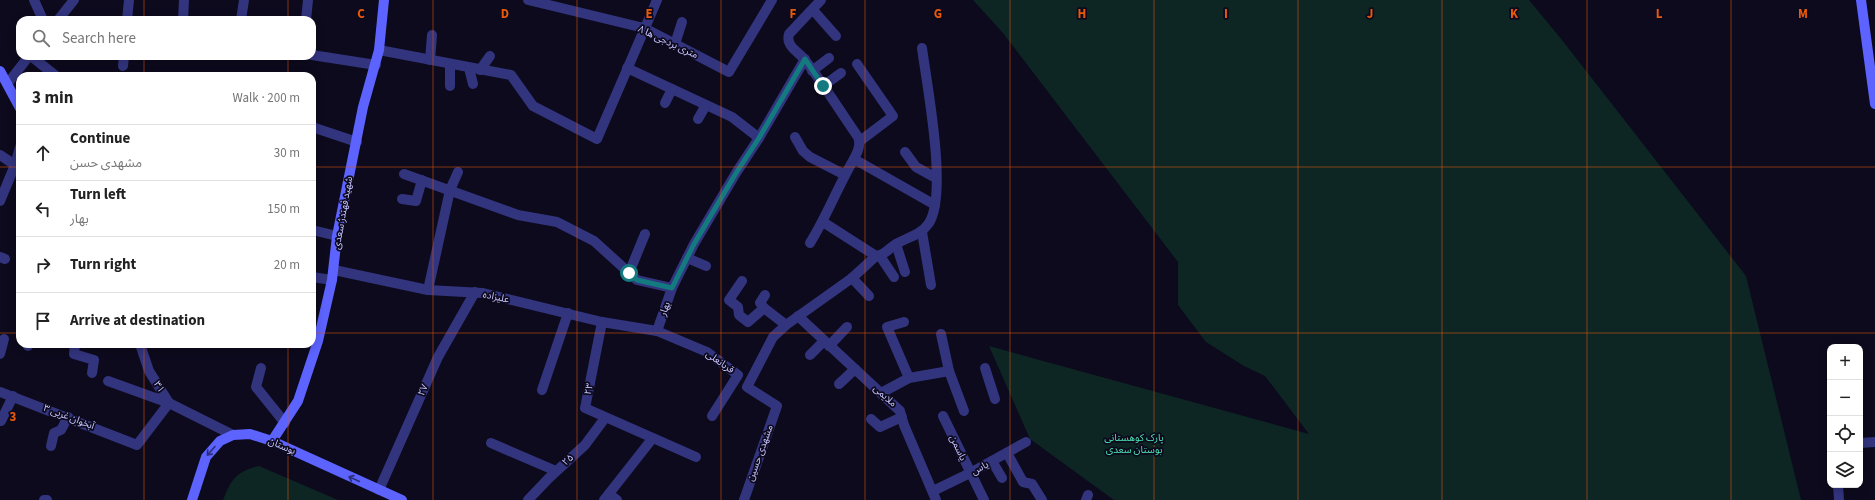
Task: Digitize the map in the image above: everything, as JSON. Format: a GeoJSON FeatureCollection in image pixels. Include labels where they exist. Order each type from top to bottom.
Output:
{"type":"FeatureCollection","features":[{"type":"Feature","properties":{"kind":"street"},"geometry":{"type":"LineString","coordinates":[[34,0],[41,16]]}},
{"type":"Feature","properties":{"kind":"street"},"geometry":{"type":"LineString","coordinates":[[61,16],[74,0]]}},
{"type":"Feature","properties":{"kind":"street"},"geometry":{"type":"LineString","coordinates":[[127,16],[128,0]]}},
{"type":"Feature","properties":{"kind":"street"},"geometry":{"type":"LineString","coordinates":[[183,16],[184,0]]}},
{"type":"Feature","properties":{"kind":"street"},"geometry":{"type":"LineString","coordinates":[[242,16],[244,0]]}},
{"type":"Feature","properties":{"kind":"street"},"geometry":{"type":"LineString","coordinates":[[306,16],[308,0]]}},
{"type":"Feature","properties":{"kind":"street","name":"شهید فهندژ سعدی"},"geometry":{"type":"LineString","coordinates":[[316,347],[333,275],[337,236],[363,107],[379,50],[384,0]]}},
{"type":"Feature","properties":{"kind":"street","name":"۸ متری بردجی ها"},"geometry":{"type":"LineString","coordinates":[[528,0],[644,28],[729,72],[771,2]]}},
{"type":"Feature","properties":{"kind":"street"},"geometry":{"type":"LineString","coordinates":[[379,50],[511,75],[533,106],[597,139],[657,0]]}},
{"type":"Feature","properties":{"kind":"street"},"geometry":{"type":"LineString","coordinates":[[821,0],[789,34],[789,43],[805,59],[860,141]]}},
{"type":"Feature","properties":{"kind":"street"},"geometry":{"type":"LineString","coordinates":[[1861,0],[1875,104]]}},
{"type":"Feature","properties":{"kind":"street"},"geometry":{"type":"LineString","coordinates":[[813,10],[836,36]]}},
{"type":"Feature","properties":{"kind":"street"},"geometry":{"type":"LineString","coordinates":[[675,44],[682,22]]}},
{"type":"Feature","properties":{"kind":"street"},"geometry":{"type":"LineString","coordinates":[[430,60],[432,35]]}},
{"type":"Feature","properties":{"kind":"street"},"geometry":{"type":"LineString","coordinates":[[765,295],[760,303],[764,308],[786,325],[852,278],[878,256],[896,244],[922,232],[930,222],[935,205],[937,164],[922,48]]}},
{"type":"Feature","properties":{"kind":"street"},"geometry":{"type":"LineString","coordinates":[[316,55],[376,65]]}},
{"type":"Feature","properties":{"kind":"street"},"geometry":{"type":"LineString","coordinates":[[480,70],[490,56]]}},
{"type":"Feature","properties":{"kind":"street"},"geometry":{"type":"LineString","coordinates":[[812,71],[829,58]]}},
{"type":"Feature","properties":{"kind":"street","name":"بهار"},"geometry":{"type":"LineString","coordinates":[[657,331],[672,288],[687,258],[736,173],[759,138],[805,59]]}},
{"type":"Feature","properties":{"kind":"street"},"geometry":{"type":"LineString","coordinates":[[17,72],[27,60]]}},
{"type":"Feature","properties":{"kind":"street"},"geometry":{"type":"LineString","coordinates":[[35,60],[51,72]]}},
{"type":"Feature","properties":{"kind":"street"},"geometry":{"type":"LineString","coordinates":[[450,64],[450,86]]}},
{"type":"Feature","properties":{"kind":"street"},"geometry":{"type":"LineString","coordinates":[[810,243],[823,222],[854,159],[860,141],[893,116],[857,64]]}},
{"type":"Feature","properties":{"kind":"street"},"geometry":{"type":"LineString","coordinates":[[469,68],[473,84]]}},
{"type":"Feature","properties":{"kind":"street"},"geometry":{"type":"LineString","coordinates":[[627,68],[732,117],[759,138]]}},
{"type":"Feature","properties":{"kind":"street"},"geometry":{"type":"LineString","coordinates":[[0,71],[16,100]]}},
{"type":"Feature","properties":{"kind":"street"},"geometry":{"type":"LineString","coordinates":[[8,83],[16,73]]}},
{"type":"Feature","properties":{"kind":"street"},"geometry":{"type":"LineString","coordinates":[[823,86],[841,74]]}},
{"type":"Feature","properties":{"kind":"street"},"geometry":{"type":"LineString","coordinates":[[665,103],[672,89]]}},
{"type":"Feature","properties":{"kind":"street"},"geometry":{"type":"LineString","coordinates":[[698,120],[706,105]]}},
{"type":"Feature","properties":{"kind":"street"},"geometry":{"type":"LineString","coordinates":[[316,128],[357,142]]}},
{"type":"Feature","properties":{"kind":"street"},"geometry":{"type":"LineString","coordinates":[[796,137],[803,151],[810,157],[845,175]]}},
{"type":"Feature","properties":{"kind":"street"},"geometry":{"type":"LineString","coordinates":[[905,152],[916,166],[936,178]]}},
{"type":"Feature","properties":{"kind":"street"},"geometry":{"type":"LineString","coordinates":[[0,155],[15,165]]}},
{"type":"Feature","properties":{"kind":"street"},"geometry":{"type":"LineString","coordinates":[[854,159],[935,205]]}},
{"type":"Feature","properties":{"kind":"street"},"geometry":{"type":"LineString","coordinates":[[0,201],[16,161]]}},
{"type":"Feature","properties":{"kind":"street"},"geometry":{"type":"LineString","coordinates":[[428,290],[450,190],[458,172]]}},
{"type":"Feature","properties":{"kind":"street"},"geometry":{"type":"LineString","coordinates":[[404,174],[518,216],[557,222],[594,241],[637,280],[672,288]]}},
{"type":"Feature","properties":{"kind":"street"},"geometry":{"type":"LineString","coordinates":[[402,199],[416,201],[422,180]]}},
{"type":"Feature","properties":{"kind":"street"},"geometry":{"type":"LineString","coordinates":[[823,222],[878,256],[894,277]]}},
{"type":"Feature","properties":{"kind":"street"},"geometry":{"type":"LineString","coordinates":[[316,231],[337,236]]}},
{"type":"Feature","properties":{"kind":"street"},"geometry":{"type":"LineString","coordinates":[[922,232],[931,285]]}},
{"type":"Feature","properties":{"kind":"street"},"geometry":{"type":"LineString","coordinates":[[629,273],[645,234]]}},
{"type":"Feature","properties":{"kind":"street"},"geometry":{"type":"LineString","coordinates":[[896,244],[905,272]]}},
{"type":"Feature","properties":{"kind":"street"},"geometry":{"type":"LineString","coordinates":[[687,258],[706,266]]}},
{"type":"Feature","properties":{"kind":"street","name":"علیزاده"},"geometry":{"type":"LineString","coordinates":[[316,277],[333,275],[428,290],[483,293],[602,322],[657,331]]}},
{"type":"Feature","properties":{"kind":"street"},"geometry":{"type":"LineString","coordinates":[[852,278],[869,296]]}},
{"type":"Feature","properties":{"kind":"street"},"geometry":{"type":"LineString","coordinates":[[742,281],[729,300],[738,307],[739,315],[748,322],[764,308]]}},
{"type":"Feature","properties":{"kind":"street","name":"۲۷"},"geometry":{"type":"LineString","coordinates":[[378,490],[438,356],[475,292]]}},
{"type":"Feature","properties":{"kind":"street"},"geometry":{"type":"LineString","coordinates":[[542,390],[568,313]]}},
{"type":"Feature","properties":{"kind":"street","name":"ملایمی"},"geometry":{"type":"LineString","coordinates":[[798,316],[900,410],[904,425],[935,496]]}},
{"type":"Feature","properties":{"kind":"street","name":"۲۳"},"geometry":{"type":"LineString","coordinates":[[602,322],[585,408],[652,439],[696,457]]}},
{"type":"Feature","properties":{"kind":"street"},"geometry":{"type":"LineString","coordinates":[[904,322],[887,327],[909,378]]}},
{"type":"Feature","properties":{"kind":"street","name":"مشهدی حسین"},"geometry":{"type":"LineString","coordinates":[[744,500],[777,406],[747,387],[772,338],[786,325]]}},
{"type":"Feature","properties":{"kind":"street"},"geometry":{"type":"LineString","coordinates":[[810,354],[848,328]]}},
{"type":"Feature","properties":{"kind":"street","name":"قربانعلی"},"geometry":{"type":"LineString","coordinates":[[657,331],[707,352],[738,376],[712,416]]}},
{"type":"Feature","properties":{"kind":"street"},"geometry":{"type":"LineString","coordinates":[[941,334],[949,371],[964,411]]}},
{"type":"Feature","properties":{"kind":"street"},"geometry":{"type":"LineString","coordinates":[[0,354],[4,339]]}},
{"type":"Feature","properties":{"kind":"street"},"geometry":{"type":"LineString","coordinates":[[75,348],[74,354],[94,360],[92,373]]}},
{"type":"Feature","properties":{"kind":"street","name":"۳۱"},"geometry":{"type":"LineString","coordinates":[[138,445],[169,403],[149,372],[141,348]]}},
{"type":"Feature","properties":{"kind":"street","name":"شهید فهندژ سعدی"},"geometry":{"type":"LineString","coordinates":[[272,441],[298,401],[316,348]]}},
{"type":"Feature","properties":{"kind":"street"},"geometry":{"type":"LineString","coordinates":[[261,368],[256,387],[285,422]]}},
{"type":"Feature","properties":{"kind":"street"},"geometry":{"type":"LineString","coordinates":[[985,368],[995,399]]}},
{"type":"Feature","properties":{"kind":"street"},"geometry":{"type":"LineString","coordinates":[[839,384],[855,369]]}},
{"type":"Feature","properties":{"kind":"street"},"geometry":{"type":"LineString","coordinates":[[881,393],[909,378],[949,371]]}},
{"type":"Feature","properties":{"kind":"street"},"geometry":{"type":"LineString","coordinates":[[108,381],[169,403],[233,435]]}},
{"type":"Feature","properties":{"kind":"street","name":"آبخوان غربی ۳"},"geometry":{"type":"LineString","coordinates":[[0,392],[138,445]]}},
{"type":"Feature","properties":{"kind":"street"},"geometry":{"type":"LineString","coordinates":[[1,421],[13,396]]}},
{"type":"Feature","properties":{"kind":"street","name":"یاسمن"},"geometry":{"type":"LineString","coordinates":[[943,416],[984,500]]}},
{"type":"Feature","properties":{"kind":"street"},"geometry":{"type":"LineString","coordinates":[[51,446],[54,433],[61,430],[68,417]]}},
{"type":"Feature","properties":{"kind":"street"},"geometry":{"type":"LineString","coordinates":[[871,419],[880,427],[902,417]]}},
{"type":"Feature","properties":{"kind":"street","name":"۲۵"},"geometry":{"type":"LineString","coordinates":[[528,500],[556,471],[585,445],[605,418]]}},
{"type":"Feature","properties":{"kind":"street","name":"بوستان"},"geometry":{"type":"LineString","coordinates":[[233,435],[250,434],[272,441],[402,500]]}},
{"type":"Feature","properties":{"kind":"street"},"geometry":{"type":"LineString","coordinates":[[192,500],[206,457],[220,441],[233,435]]}},
{"type":"Feature","properties":{"kind":"street"},"geometry":{"type":"LineString","coordinates":[[617,500],[606,497],[652,439]]}},
{"type":"Feature","properties":{"kind":"street","name":"یاس"},"geometry":{"type":"LineString","coordinates":[[935,496],[970,473],[1026,442]]}},
{"type":"Feature","properties":{"kind":"street"},"geometry":{"type":"LineString","coordinates":[[1863,443],[1875,442]]}},
{"type":"Feature","properties":{"kind":"street"},"geometry":{"type":"LineString","coordinates":[[491,443],[556,471]]}},
{"type":"Feature","properties":{"kind":"street"},"geometry":{"type":"LineString","coordinates":[[1007,453],[1023,482],[1032,484],[1042,500]]}},
{"type":"Feature","properties":{"kind":"street"},"geometry":{"type":"LineString","coordinates":[[992,461],[1002,478]]}},
{"type":"Feature","properties":{"kind":"street"},"geometry":{"type":"LineString","coordinates":[[1838,488],[1839,500]]}},
{"type":"Feature","properties":{"kind":"green space","name":"پارک کوهستانی بوستان سعدی"},"geometry":{"type":"Polygon","coordinates":[[[973,0],[1529,0],[1562,40],[1746,276],[1801,500],[1114,500],[1030,439],[989,346],[1309,434],[1265,376],[1244,366],[1206,342],[1178,305],[1178,262],[1003,33],[973,0]]]}},
{"type":"Feature","properties":{"kind":"green space"},"geometry":{"type":"Polygon","coordinates":[[[259,466],[338,500],[223,500],[232,481],[240,473],[259,466]]]}},
{"type":"Feature","properties":{"kind":"route"},"geometry":{"type":"LineString","coordinates":[[629,273],[637,280],[672,288],[694,244],[736,173],[759,138],[805,59],[823,86]]}}]}
